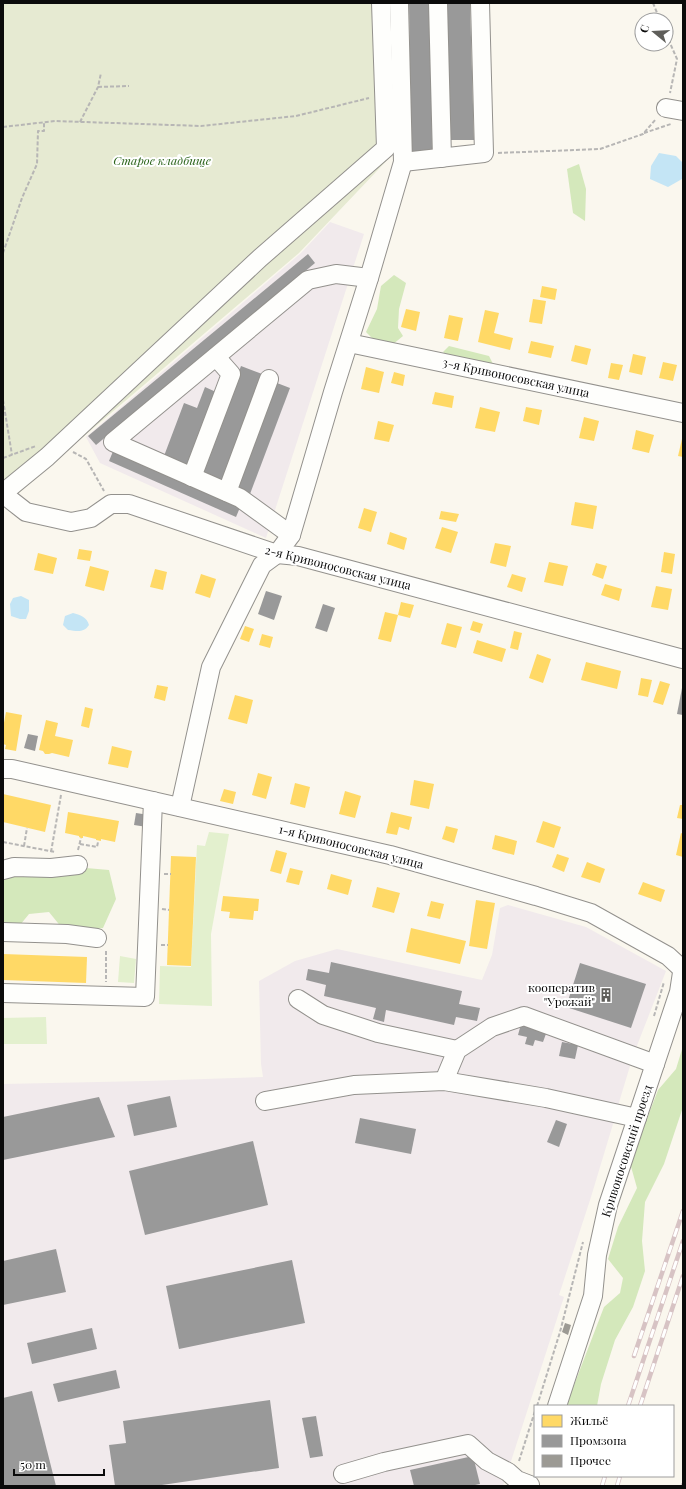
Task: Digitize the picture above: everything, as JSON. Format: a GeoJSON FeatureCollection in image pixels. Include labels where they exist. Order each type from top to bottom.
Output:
{"type":"FeatureCollection","features":[{"type":"Feature","properties":{"kind":"street"},"geometry":{"type":"LineString","coordinates":[[111,504],[91,518],[70,522],[26,512],[3,494],[47,457],[260,258],[386,148],[381,3]]}},
{"type":"Feature","properties":{"kind":"street"},"geometry":{"type":"LineString","coordinates":[[180,807],[211,666],[262,565],[276,554],[291,535],[403,162],[398,3]]}},
{"type":"Feature","properties":{"kind":"street"},"geometry":{"type":"LineString","coordinates":[[438,3],[442,158]]}},
{"type":"Feature","properties":{"kind":"street"},"geometry":{"type":"LineString","coordinates":[[403,162],[484,154],[480,3]]}},
{"type":"Feature","properties":{"kind":"street"},"geometry":{"type":"LineString","coordinates":[[291,535],[240,498],[113,442],[308,280],[336,274],[369,278]]}},
{"type":"Feature","properties":{"kind":"street","name":"3-я Кривоносовская улица"},"geometry":{"type":"LineString","coordinates":[[349,343],[683,413]]}},
{"type":"Feature","properties":{"kind":"street"},"geometry":{"type":"LineString","coordinates":[[192,477],[231,374],[216,357]]}},
{"type":"Feature","properties":{"kind":"street"},"geometry":{"type":"LineString","coordinates":[[227,492],[269,379]]}},
{"type":"Feature","properties":{"kind":"street","name":"2-я Кривоносовская улица"},"geometry":{"type":"LineString","coordinates":[[111,504],[129,504],[276,554],[298,556],[683,658]]}},
{"type":"Feature","properties":{"kind":"street","name":"1-я Кривоносовская улица"},"geometry":{"type":"LineString","coordinates":[[3,769],[12,769],[390,855],[536,896],[591,913],[668,956],[682,968]]}},
{"type":"Feature","properties":{"kind":"street"},"geometry":{"type":"LineString","coordinates":[[3,993],[145,997],[153,801]]}},
{"type":"Feature","properties":{"kind":"street"},"geometry":{"type":"LineString","coordinates":[[3,870],[14,867],[51,868],[77,860]]}},
{"type":"Feature","properties":{"kind":"street"},"geometry":{"type":"LineString","coordinates":[[3,932],[67,934],[98,938]]}},
{"type":"Feature","properties":{"kind":"street","name":"Кривоносовский проезд"},"geometry":{"type":"LineString","coordinates":[[557,1405],[593,1296],[597,1255],[608,1205],[679,992],[682,968]]}},
{"type":"Feature","properties":{"kind":"street"},"geometry":{"type":"LineString","coordinates":[[298,999],[323,1015],[378,1033],[457,1050]]}},
{"type":"Feature","properties":{"kind":"street"},"geometry":{"type":"LineString","coordinates":[[444,1081],[457,1050],[492,1027],[524,1016],[655,1064]]}},
{"type":"Feature","properties":{"kind":"street"},"geometry":{"type":"LineString","coordinates":[[264,1101],[354,1085],[444,1081],[546,1098],[637,1118]]}},
{"type":"Feature","properties":{"kind":"street"},"geometry":{"type":"LineString","coordinates":[[343,1474],[384,1462],[468,1444],[487,1461],[528,1480]]}},
{"type":"Feature","properties":{"kind":"path"},"geometry":{"type":"LineString","coordinates":[[674,52],[677,59],[675,114]]}},
{"type":"Feature","properties":{"kind":"path"},"geometry":{"type":"LineString","coordinates":[[80,122],[98,87],[101,73]]}},
{"type":"Feature","properties":{"kind":"path"},"geometry":{"type":"LineString","coordinates":[[98,87],[130,86]]}},
{"type":"Feature","properties":{"kind":"path"},"geometry":{"type":"LineString","coordinates":[[3,127],[55,121],[201,126],[296,116],[384,95]]}},
{"type":"Feature","properties":{"kind":"path"},"geometry":{"type":"LineString","coordinates":[[643,134],[675,114]]}},
{"type":"Feature","properties":{"kind":"path"},"geometry":{"type":"LineString","coordinates":[[484,154],[600,149],[643,134],[675,114]]}},
{"type":"Feature","properties":{"kind":"path"},"geometry":{"type":"LineString","coordinates":[[3,253],[22,198],[37,164],[38,132],[44,131],[44,122]]}},
{"type":"Feature","properties":{"kind":"path"},"geometry":{"type":"LineString","coordinates":[[3,400],[12,455]]}},
{"type":"Feature","properties":{"kind":"path"},"geometry":{"type":"LineString","coordinates":[[60,444],[67,450],[86,459],[111,504]]}},
{"type":"Feature","properties":{"kind":"path"},"geometry":{"type":"LineString","coordinates":[[51,851],[62,790]]}},
{"type":"Feature","properties":{"kind":"path"},"geometry":{"type":"LineString","coordinates":[[24,846],[27,828]]}},
{"type":"Feature","properties":{"kind":"path"},"geometry":{"type":"LineString","coordinates":[[77,860],[81,838]]}},
{"type":"Feature","properties":{"kind":"path"},"geometry":{"type":"LineString","coordinates":[[3,842],[58,852]]}},
{"type":"Feature","properties":{"kind":"path"},"geometry":{"type":"LineString","coordinates":[[80,844],[97,847],[98,842]]}},
{"type":"Feature","properties":{"kind":"path"},"geometry":{"type":"LineString","coordinates":[[98,938],[106,949],[106,996]]}},
{"type":"Feature","properties":{"kind":"path"},"geometry":{"type":"LineString","coordinates":[[652,1022],[665,979]]}},
{"type":"Feature","properties":{"kind":"path"},"geometry":{"type":"LineString","coordinates":[[537,1405],[560,1332],[585,1237]]}},
{"type":"Feature","properties":{"kind":"path"},"geometry":{"type":"LineString","coordinates":[[528,1480],[516,1469],[534,1414]]}},
{"type":"Feature","properties":{"kind":"shaded area"},"geometry":{"type":"Polygon","coordinates":[[[330,222],[364,234],[266,538],[100,463],[86,437],[301,253],[330,222]]]}},
{"type":"Feature","properties":{"kind":"shaded area"},"geometry":{"type":"Polygon","coordinates":[[[508,905],[586,927],[666,971],[633,1056],[614,1119],[616,1122],[613,1124],[559,1295],[564,1297],[503,1486],[3,1486],[3,1084],[263,1077],[261,1064],[259,981],[295,961],[337,949],[482,980],[492,955],[500,908],[508,905]]]}},
{"type":"Feature","properties":{"kind":"green space","name":"Старое кладбище"},"geometry":{"type":"Polygon","coordinates":[[[3,3],[392,3],[394,153],[299,253],[3,507],[3,3]]]}},
{"type":"Feature","properties":{"kind":"green space"},"geometry":{"type":"Polygon","coordinates":[[[579,164],[586,189],[585,221],[573,213],[567,169],[579,164]]]}},
{"type":"Feature","properties":{"kind":"green space"},"geometry":{"type":"Polygon","coordinates":[[[394,275],[406,283],[399,309],[398,328],[403,336],[392,345],[379,345],[366,332],[377,309],[381,286],[394,275]]]}},
{"type":"Feature","properties":{"kind":"green space"},"geometry":{"type":"Polygon","coordinates":[[[449,346],[489,356],[493,364],[478,366],[453,360],[443,352],[449,346]]]}},
{"type":"Feature","properties":{"kind":"green space"},"geometry":{"type":"Polygon","coordinates":[[[209,832],[229,834],[211,934],[212,1006],[159,1004],[160,966],[191,967],[197,845],[205,846],[209,832]]]}},
{"type":"Feature","properties":{"kind":"green space"},"geometry":{"type":"Polygon","coordinates":[[[86,868],[109,870],[116,899],[103,928],[80,931],[62,928],[49,912],[29,914],[20,925],[3,925],[3,878],[24,873],[86,868]]]}},
{"type":"Feature","properties":{"kind":"green space"},"geometry":{"type":"Polygon","coordinates":[[[120,956],[136,959],[134,983],[118,982],[120,956]]]}},
{"type":"Feature","properties":{"kind":"green space"},"geometry":{"type":"Polygon","coordinates":[[[46,1017],[47,1044],[3,1044],[3,1018],[46,1017]]]}},
{"type":"Feature","properties":{"kind":"green space"},"geometry":{"type":"Polygon","coordinates":[[[683,1046],[683,1107],[664,1164],[645,1202],[642,1241],[645,1271],[633,1307],[615,1340],[601,1384],[597,1405],[566,1405],[604,1307],[620,1293],[623,1278],[608,1259],[618,1227],[637,1188],[630,1163],[658,1090],[676,1069],[683,1046]]]}},
{"type":"Feature","properties":{"kind":"water"},"geometry":{"type":"Polygon","coordinates":[[[659,153],[676,156],[683,163],[682,179],[668,187],[650,179],[651,166],[659,153]]]}},
{"type":"Feature","properties":{"kind":"water"},"geometry":{"type":"Polygon","coordinates":[[[21,596],[29,600],[29,611],[26,619],[11,616],[10,604],[13,598],[21,596]]]}},
{"type":"Feature","properties":{"kind":"water"},"geometry":{"type":"Polygon","coordinates":[[[73,613],[85,618],[89,625],[87,628],[80,631],[74,631],[68,630],[63,625],[65,616],[73,613]]]}},
{"type":"Feature","properties":{"kind":"building: Жильё"},"geometry":{"type":"Polygon","coordinates":[[[542,286],[557,289],[555,300],[540,297],[542,286]]]}},
{"type":"Feature","properties":{"kind":"building: Жильё"},"geometry":{"type":"Polygon","coordinates":[[[533,299],[546,301],[542,324],[529,322],[533,299]]]}},
{"type":"Feature","properties":{"kind":"building: Жильё"},"geometry":{"type":"Polygon","coordinates":[[[406,309],[420,312],[416,331],[401,327],[406,309]]]}},
{"type":"Feature","properties":{"kind":"building: Жильё"},"geometry":{"type":"Polygon","coordinates":[[[485,310],[499,313],[494,333],[513,338],[510,350],[478,342],[485,310]]]}},
{"type":"Feature","properties":{"kind":"building: Жильё"},"geometry":{"type":"Polygon","coordinates":[[[449,315],[463,318],[458,341],[444,338],[449,315]]]}},
{"type":"Feature","properties":{"kind":"building: Жильё"},"geometry":{"type":"Polygon","coordinates":[[[531,341],[554,346],[551,358],[528,353],[531,341]]]}},
{"type":"Feature","properties":{"kind":"building: Жильё"},"geometry":{"type":"Polygon","coordinates":[[[575,345],[591,349],[587,365],[571,361],[575,345]]]}},
{"type":"Feature","properties":{"kind":"building: Жильё"},"geometry":{"type":"Polygon","coordinates":[[[633,354],[646,357],[642,375],[629,372],[633,354]]]}},
{"type":"Feature","properties":{"kind":"building: Жильё"},"geometry":{"type":"Polygon","coordinates":[[[663,362],[677,365],[673,381],[659,378],[663,362]]]}},
{"type":"Feature","properties":{"kind":"building: Жильё"},"geometry":{"type":"Polygon","coordinates":[[[611,363],[623,365],[619,380],[608,378],[611,363]]]}},
{"type":"Feature","properties":{"kind":"building: Жильё"},"geometry":{"type":"Polygon","coordinates":[[[366,367],[384,372],[379,393],[361,389],[366,367]]]}},
{"type":"Feature","properties":{"kind":"building: Жильё"},"geometry":{"type":"Polygon","coordinates":[[[394,372],[405,375],[403,386],[391,383],[394,372]]]}},
{"type":"Feature","properties":{"kind":"building: Жильё"},"geometry":{"type":"Polygon","coordinates":[[[435,392],[454,396],[452,408],[432,404],[435,392]]]}},
{"type":"Feature","properties":{"kind":"building: Жильё"},"geometry":{"type":"Polygon","coordinates":[[[480,407],[500,412],[495,432],[475,428],[480,407]]]}},
{"type":"Feature","properties":{"kind":"building: Жильё"},"geometry":{"type":"Polygon","coordinates":[[[526,407],[542,410],[539,425],[523,421],[526,407]]]}},
{"type":"Feature","properties":{"kind":"building: Жильё"},"geometry":{"type":"Polygon","coordinates":[[[584,417],[599,421],[594,441],[579,438],[584,417]]]}},
{"type":"Feature","properties":{"kind":"building: Жильё"},"geometry":{"type":"Polygon","coordinates":[[[378,421],[394,425],[389,442],[374,439],[378,421]]]}},
{"type":"Feature","properties":{"kind":"building: Жильё"},"geometry":{"type":"Polygon","coordinates":[[[636,430],[654,435],[649,453],[632,449],[636,430]]]}},
{"type":"Feature","properties":{"kind":"building: Жильё"},"geometry":{"type":"Polygon","coordinates":[[[683,439],[683,457],[678,456],[683,439]]]}},
{"type":"Feature","properties":{"kind":"building: Жильё"},"geometry":{"type":"Polygon","coordinates":[[[575,502],[597,506],[593,529],[571,525],[575,502]]]}},
{"type":"Feature","properties":{"kind":"building: Жильё"},"geometry":{"type":"Polygon","coordinates":[[[364,508],[377,512],[371,532],[358,528],[364,508]]]}},
{"type":"Feature","properties":{"kind":"building: Жильё"},"geometry":{"type":"Polygon","coordinates":[[[441,511],[459,514],[456,522],[439,519],[441,511]]]}},
{"type":"Feature","properties":{"kind":"building: Жильё"},"geometry":{"type":"Polygon","coordinates":[[[442,527],[458,532],[451,553],[435,548],[442,527]]]}},
{"type":"Feature","properties":{"kind":"building: Жильё"},"geometry":{"type":"Polygon","coordinates":[[[390,532],[407,538],[404,550],[387,544],[390,532]]]}},
{"type":"Feature","properties":{"kind":"building: Жильё"},"geometry":{"type":"Polygon","coordinates":[[[495,543],[511,546],[506,567],[490,563],[495,543]]]}},
{"type":"Feature","properties":{"kind":"building: Жильё"},"geometry":{"type":"Polygon","coordinates":[[[79,549],[92,551],[90,561],[77,559],[79,549]]]}},
{"type":"Feature","properties":{"kind":"building: Жильё"},"geometry":{"type":"Polygon","coordinates":[[[664,552],[675,554],[672,574],[661,572],[664,552]]]}},
{"type":"Feature","properties":{"kind":"building: Жильё"},"geometry":{"type":"Polygon","coordinates":[[[38,553],[57,558],[53,574],[34,570],[38,553]]]}},
{"type":"Feature","properties":{"kind":"building: Жильё"},"geometry":{"type":"Polygon","coordinates":[[[549,562],[568,566],[563,586],[544,582],[549,562]]]}},
{"type":"Feature","properties":{"kind":"building: Жильё"},"geometry":{"type":"Polygon","coordinates":[[[596,563],[607,566],[603,579],[592,575],[596,563]]]}},
{"type":"Feature","properties":{"kind":"building: Жильё"},"geometry":{"type":"Polygon","coordinates":[[[90,566],[109,571],[104,591],[85,586],[90,566]]]}},
{"type":"Feature","properties":{"kind":"building: Жильё"},"geometry":{"type":"Polygon","coordinates":[[[155,569],[167,572],[163,590],[150,587],[155,569]]]}},
{"type":"Feature","properties":{"kind":"building: Жильё"},"geometry":{"type":"Polygon","coordinates":[[[201,574],[216,579],[210,598],[195,593],[201,574]]]}},
{"type":"Feature","properties":{"kind":"building: Жильё"},"geometry":{"type":"Polygon","coordinates":[[[512,574],[526,578],[522,592],[507,587],[512,574]]]}},
{"type":"Feature","properties":{"kind":"building: Жильё"},"geometry":{"type":"Polygon","coordinates":[[[605,584],[622,589],[619,601],[601,595],[605,584]]]}},
{"type":"Feature","properties":{"kind":"building: Жильё"},"geometry":{"type":"Polygon","coordinates":[[[656,586],[672,589],[668,610],[651,607],[656,586]]]}},
{"type":"Feature","properties":{"kind":"building: Жильё"},"geometry":{"type":"Polygon","coordinates":[[[401,602],[414,605],[410,618],[398,615],[401,602]]]}},
{"type":"Feature","properties":{"kind":"building: Жильё"},"geometry":{"type":"Polygon","coordinates":[[[385,612],[398,615],[391,642],[378,639],[385,612]]]}},
{"type":"Feature","properties":{"kind":"building: Жильё"},"geometry":{"type":"Polygon","coordinates":[[[473,621],[483,624],[480,633],[470,630],[473,621]]]}},
{"type":"Feature","properties":{"kind":"building: Жильё"},"geometry":{"type":"Polygon","coordinates":[[[447,623],[462,627],[456,648],[441,644],[447,623]]]}},
{"type":"Feature","properties":{"kind":"building: Жильё"},"geometry":{"type":"Polygon","coordinates":[[[245,626],[254,629],[249,642],[240,639],[245,626]]]}},
{"type":"Feature","properties":{"kind":"building: Жильё"},"geometry":{"type":"Polygon","coordinates":[[[514,631],[522,633],[518,650],[510,648],[514,631]]]}},
{"type":"Feature","properties":{"kind":"building: Жильё"},"geometry":{"type":"Polygon","coordinates":[[[262,634],[273,637],[270,648],[259,645],[262,634]]]}},
{"type":"Feature","properties":{"kind":"building: Жильё"},"geometry":{"type":"Polygon","coordinates":[[[477,640],[506,649],[502,662],[473,653],[477,640]]]}},
{"type":"Feature","properties":{"kind":"building: Жильё"},"geometry":{"type":"Polygon","coordinates":[[[537,654],[551,659],[543,683],[529,678],[537,654]]]}},
{"type":"Feature","properties":{"kind":"building: Жильё"},"geometry":{"type":"Polygon","coordinates":[[[586,662],[621,671],[617,689],[581,680],[586,662]]]}},
{"type":"Feature","properties":{"kind":"building: Жильё"},"geometry":{"type":"Polygon","coordinates":[[[641,678],[652,680],[648,697],[638,695],[641,678]]]}},
{"type":"Feature","properties":{"kind":"building: Жильё"},"geometry":{"type":"Polygon","coordinates":[[[660,681],[670,684],[663,705],[653,702],[660,681]]]}},
{"type":"Feature","properties":{"kind":"building: Жильё"},"geometry":{"type":"Polygon","coordinates":[[[157,685],[168,687],[165,701],[154,698],[157,685]]]}},
{"type":"Feature","properties":{"kind":"building: Жильё"},"geometry":{"type":"Polygon","coordinates":[[[235,695],[253,700],[247,724],[228,719],[235,695]]]}},
{"type":"Feature","properties":{"kind":"building: Жильё"},"geometry":{"type":"Polygon","coordinates":[[[85,707],[93,709],[89,728],[81,726],[85,707]]]}},
{"type":"Feature","properties":{"kind":"building: Жильё"},"geometry":{"type":"Polygon","coordinates":[[[6,712],[22,715],[16,751],[5,749],[6,745],[3,744],[3,728],[6,712]]]}},
{"type":"Feature","properties":{"kind":"building: Жильё"},"geometry":{"type":"Polygon","coordinates":[[[46,720],[58,723],[55,736],[73,740],[69,757],[52,753],[45,754],[43,751],[39,750],[46,720]]]}},
{"type":"Feature","properties":{"kind":"building: Жильё"},"geometry":{"type":"Polygon","coordinates":[[[112,746],[132,751],[128,768],[108,764],[112,746]]]}},
{"type":"Feature","properties":{"kind":"building: Жильё"},"geometry":{"type":"Polygon","coordinates":[[[258,773],[272,777],[266,799],[252,795],[258,773]]]}},
{"type":"Feature","properties":{"kind":"building: Жильё"},"geometry":{"type":"Polygon","coordinates":[[[414,780],[434,784],[429,809],[410,805],[414,780]]]}},
{"type":"Feature","properties":{"kind":"building: Жильё"},"geometry":{"type":"Polygon","coordinates":[[[295,783],[310,787],[305,808],[290,804],[295,783]]]}},
{"type":"Feature","properties":{"kind":"building: Жильё"},"geometry":{"type":"Polygon","coordinates":[[[224,789],[236,792],[233,804],[220,801],[224,789]]]}},
{"type":"Feature","properties":{"kind":"building: Жильё"},"geometry":{"type":"Polygon","coordinates":[[[345,791],[361,796],[355,818],[339,814],[345,791]]]}},
{"type":"Feature","properties":{"kind":"building: Жильё"},"geometry":{"type":"Polygon","coordinates":[[[3,794],[51,805],[45,832],[3,822],[3,794]]]}},
{"type":"Feature","properties":{"kind":"building: Жильё"},"geometry":{"type":"Polygon","coordinates":[[[680,805],[683,805],[683,819],[677,818],[680,805]]]}},
{"type":"Feature","properties":{"kind":"building: Жильё"},"geometry":{"type":"Polygon","coordinates":[[[68,812],[119,821],[115,842],[101,839],[101,841],[83,836],[83,838],[81,838],[79,836],[65,833],[68,812]]]}},
{"type":"Feature","properties":{"kind":"building: Жильё"},"geometry":{"type":"Polygon","coordinates":[[[391,812],[412,817],[409,830],[399,827],[397,835],[386,833],[391,812]]]}},
{"type":"Feature","properties":{"kind":"building: Жильё"},"geometry":{"type":"Polygon","coordinates":[[[543,821],[561,827],[554,848],[536,842],[543,821]]]}},
{"type":"Feature","properties":{"kind":"building: Жильё"},"geometry":{"type":"Polygon","coordinates":[[[446,826],[458,829],[454,843],[442,839],[446,826]]]}},
{"type":"Feature","properties":{"kind":"building: Жильё"},"geometry":{"type":"Polygon","coordinates":[[[681,833],[683,834],[683,857],[676,855],[681,833]]]}},
{"type":"Feature","properties":{"kind":"building: Жильё"},"geometry":{"type":"Polygon","coordinates":[[[495,835],[517,841],[514,855],[492,849],[495,835]]]}},
{"type":"Feature","properties":{"kind":"building: Жильё"},"geometry":{"type":"Polygon","coordinates":[[[276,850],[287,853],[281,874],[270,871],[276,850]]]}},
{"type":"Feature","properties":{"kind":"building: Жильё"},"geometry":{"type":"Polygon","coordinates":[[[557,854],[569,858],[564,872],[552,867],[557,854]]]}},
{"type":"Feature","properties":{"kind":"building: Жильё"},"geometry":{"type":"Polygon","coordinates":[[[171,856],[196,857],[191,966],[167,965],[171,856]]]}},
{"type":"Feature","properties":{"kind":"building: Жильё"},"geometry":{"type":"Polygon","coordinates":[[[587,862],[605,869],[600,883],[581,877],[587,862]]]}},
{"type":"Feature","properties":{"kind":"building: Жильё"},"geometry":{"type":"Polygon","coordinates":[[[290,868],[303,871],[299,885],[286,882],[290,868]]]}},
{"type":"Feature","properties":{"kind":"building: Жильё"},"geometry":{"type":"Polygon","coordinates":[[[331,874],[352,880],[348,895],[327,889],[331,874]]]}},
{"type":"Feature","properties":{"kind":"building: Жильё"},"geometry":{"type":"Polygon","coordinates":[[[643,882],[665,890],[661,902],[638,894],[643,882]]]}},
{"type":"Feature","properties":{"kind":"building: Жильё"},"geometry":{"type":"Polygon","coordinates":[[[377,887],[400,893],[394,913],[372,907],[377,887]]]}},
{"type":"Feature","properties":{"kind":"building: Жильё"},"geometry":{"type":"Polygon","coordinates":[[[223,896],[259,899],[258,911],[254,911],[253,920],[229,918],[230,912],[221,911],[223,896]]]}},
{"type":"Feature","properties":{"kind":"building: Жильё"},"geometry":{"type":"Polygon","coordinates":[[[476,900],[495,903],[487,949],[469,946],[476,900]]]}},
{"type":"Feature","properties":{"kind":"building: Жильё"},"geometry":{"type":"Polygon","coordinates":[[[431,901],[444,904],[440,919],[427,916],[431,901]]]}},
{"type":"Feature","properties":{"kind":"building: Жильё"},"geometry":{"type":"Polygon","coordinates":[[[411,928],[466,941],[460,964],[406,952],[411,928]]]}},
{"type":"Feature","properties":{"kind":"building: Жильё"},"geometry":{"type":"Polygon","coordinates":[[[3,954],[87,957],[86,983],[3,980],[3,954]]]}},
{"type":"Feature","properties":{"kind":"building: Промзона"},"geometry":{"type":"Polygon","coordinates":[[[409,3],[431,3],[432,151],[411,151],[409,3]]]}},
{"type":"Feature","properties":{"kind":"building: Промзона"},"geometry":{"type":"Polygon","coordinates":[[[446,3],[470,3],[474,140],[449,140],[446,3]]]}},
{"type":"Feature","properties":{"kind":"building: Промзона"},"geometry":{"type":"Polygon","coordinates":[[[308,254],[315,263],[96,445],[88,436],[308,254]]]}},
{"type":"Feature","properties":{"kind":"building: Промзона"},"geometry":{"type":"Polygon","coordinates":[[[241,366],[265,375],[225,481],[201,472],[241,366]]]}},
{"type":"Feature","properties":{"kind":"building: Промзона"},"geometry":{"type":"Polygon","coordinates":[[[277,383],[290,388],[250,494],[237,490],[277,383]]]}},
{"type":"Feature","properties":{"kind":"building: Промзона"},"geometry":{"type":"Polygon","coordinates":[[[205,387],[216,392],[189,465],[164,456],[184,403],[197,408],[205,387]]]}},
{"type":"Feature","properties":{"kind":"building: Промзона"},"geometry":{"type":"Polygon","coordinates":[[[114,449],[241,505],[236,517],[109,461],[114,449]]]}},
{"type":"Feature","properties":{"kind":"building: Промзона"},"geometry":{"type":"Polygon","coordinates":[[[266,591],[282,596],[274,620],[258,614],[266,591]]]}},
{"type":"Feature","properties":{"kind":"building: Промзона"},"geometry":{"type":"Polygon","coordinates":[[[323,604],[335,608],[327,632],[315,628],[323,604]]]}},
{"type":"Feature","properties":{"kind":"building: Промзона"},"geometry":{"type":"Polygon","coordinates":[[[683,688],[683,715],[677,714],[683,688]]]}},
{"type":"Feature","properties":{"kind":"building: Промзона"},"geometry":{"type":"Polygon","coordinates":[[[28,734],[38,736],[35,751],[24,748],[28,734]]]}},
{"type":"Feature","properties":{"kind":"building: Промзона"},"geometry":{"type":"Polygon","coordinates":[[[136,813],[149,815],[147,827],[134,825],[136,813]]]}},
{"type":"Feature","properties":{"kind":"building: Промзона"},"geometry":{"type":"Polygon","coordinates":[[[331,962],[462,991],[459,1004],[480,1008],[477,1021],[456,1017],[454,1025],[386,1010],[384,1022],[373,1019],[376,1008],[324,996],[326,985],[306,980],[308,969],[329,973],[331,962]]]}},
{"type":"Feature","properties":{"kind":"building: Промзона","name":"кооператив \"Урожай\""},"geometry":{"type":"Polygon","coordinates":[[[580,963],[646,984],[631,1028],[566,1007],[580,963]]]}},
{"type":"Feature","properties":{"kind":"building: Промзона"},"geometry":{"type":"Polygon","coordinates":[[[521,1024],[547,1031],[543,1042],[535,1040],[533,1046],[525,1044],[527,1037],[518,1035],[521,1024]]]}},
{"type":"Feature","properties":{"kind":"building: Промзона"},"geometry":{"type":"Polygon","coordinates":[[[562,1042],[578,1045],[575,1059],[559,1056],[562,1042]]]}},
{"type":"Feature","properties":{"kind":"building: Промзона"},"geometry":{"type":"Polygon","coordinates":[[[170,1096],[177,1127],[134,1136],[127,1105],[170,1096]]]}},
{"type":"Feature","properties":{"kind":"building: Промзона"},"geometry":{"type":"Polygon","coordinates":[[[99,1097],[115,1137],[3,1160],[3,1117],[99,1097]]]}},
{"type":"Feature","properties":{"kind":"building: Промзона"},"geometry":{"type":"Polygon","coordinates":[[[360,1118],[416,1129],[411,1154],[355,1143],[360,1118]]]}},
{"type":"Feature","properties":{"kind":"building: Промзона"},"geometry":{"type":"Polygon","coordinates":[[[556,1120],[567,1124],[559,1147],[547,1142],[556,1120]]]}},
{"type":"Feature","properties":{"kind":"building: Промзона"},"geometry":{"type":"Polygon","coordinates":[[[253,1141],[268,1205],[145,1235],[129,1171],[253,1141]]]}},
{"type":"Feature","properties":{"kind":"building: Промзона"},"geometry":{"type":"Polygon","coordinates":[[[56,1249],[66,1292],[3,1305],[3,1261],[56,1249]]]}},
{"type":"Feature","properties":{"kind":"building: Промзона"},"geometry":{"type":"Polygon","coordinates":[[[292,1260],[305,1323],[179,1349],[166,1286],[292,1260]]]}},
{"type":"Feature","properties":{"kind":"building: Промзона"},"geometry":{"type":"Polygon","coordinates":[[[92,1328],[97,1349],[32,1364],[27,1343],[92,1328]]]}},
{"type":"Feature","properties":{"kind":"building: Промзона"},"geometry":{"type":"Polygon","coordinates":[[[116,1370],[120,1388],[58,1402],[53,1384],[116,1370]]]}},
{"type":"Feature","properties":{"kind":"building: Промзона"},"geometry":{"type":"Polygon","coordinates":[[[32,1391],[56,1486],[3,1486],[3,1398],[32,1391]]]}},
{"type":"Feature","properties":{"kind":"building: Промзона"},"geometry":{"type":"Polygon","coordinates":[[[270,1400],[279,1468],[155,1486],[115,1486],[109,1445],[126,1443],[123,1421],[270,1400]]]}},
{"type":"Feature","properties":{"kind":"building: Промзона"},"geometry":{"type":"Polygon","coordinates":[[[316,1416],[323,1456],[310,1458],[302,1418],[316,1416]]]}},
{"type":"Feature","properties":{"kind":"building: Промзона"},"geometry":{"type":"Polygon","coordinates":[[[473,1456],[480,1484],[470,1486],[414,1486],[410,1470],[473,1456]]]}},
{"type":"Feature","properties":{"kind":"building: Прочее"},"geometry":{"type":"Polygon","coordinates":[[[565,1323],[571,1325],[568,1335],[562,1332],[565,1323]]]}},
{"type":"Feature","properties":{"kind":"railway"},"geometry":{"type":"LineString","coordinates":[[634,1356],[683,1211]]}},
{"type":"Feature","properties":{"kind":"railway"},"geometry":{"type":"LineString","coordinates":[[628,1405],[683,1241]]}},
{"type":"Feature","properties":{"kind":"railway"},"geometry":{"type":"LineString","coordinates":[[640,1405],[683,1276]]}},
{"type":"Feature","properties":{"kind":"railway"},"geometry":{"type":"LineString","coordinates":[[602,1486],[605,1477]]}},
{"type":"Feature","properties":{"kind":"railway"},"geometry":{"type":"LineString","coordinates":[[617,1486],[620,1477]]}},
{"type":"Feature","properties":{"kind":"place","name":"кооператив \"Урожай\""},"geometry":{"type":"Point","coordinates":[606,995]}}]}
